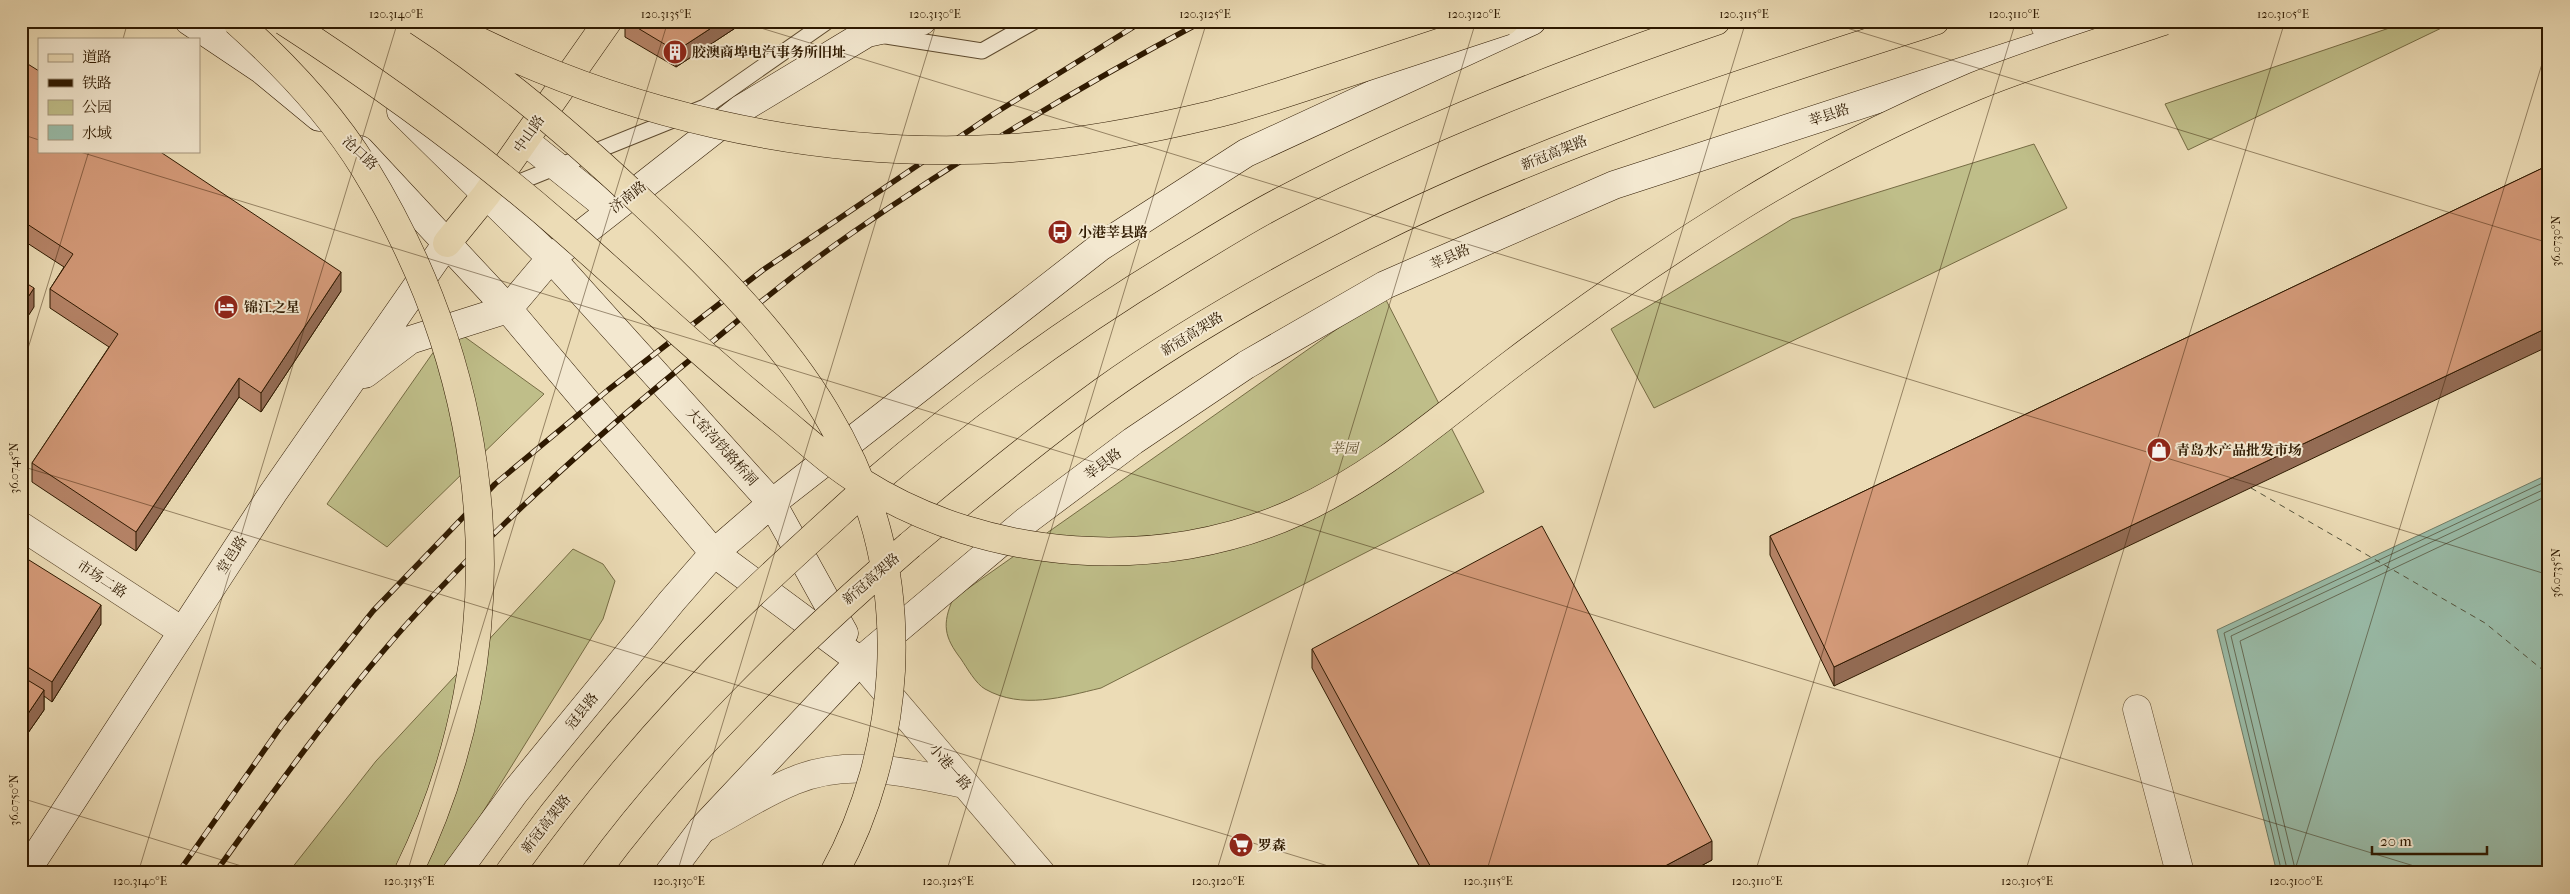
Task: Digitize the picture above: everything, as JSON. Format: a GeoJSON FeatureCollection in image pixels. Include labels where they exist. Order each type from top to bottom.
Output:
{"type":"FeatureCollection","features":[{"type":"Feature","properties":{"kind":"main road","name":"沧口路"},"geometry":{"type":"LineString","coordinates":[[189,21],[262,70],[362,152],[508,310]]}},
{"type":"Feature","properties":{"kind":"main road"},"geometry":{"type":"LineString","coordinates":[[236,21],[276,57],[297,80],[365,169],[428,293],[440,322],[465,415],[479,503],[481,544],[480,586],[472,674],[455,753],[423,843],[408,873]]}},
{"type":"Feature","properties":{"kind":"main road"},"geometry":{"type":"LineString","coordinates":[[284,21],[403,102],[484,164],[563,229],[724,372],[860,482],[922,513],[994,538],[1051,548],[1106,551],[1167,548],[1229,537],[1260,527],[1316,502],[1375,468],[1404,448],[1545,338],[1638,271],[1785,179],[1878,130],[1980,85],[2164,21]]}},
{"type":"Feature","properties":{"kind":"main road"},"geometry":{"type":"LineString","coordinates":[[310,21],[550,258]]}},
{"type":"Feature","properties":{"kind":"main road"},"geometry":{"type":"LineString","coordinates":[[418,21],[481,65],[559,127],[715,273],[775,339],[811,388],[843,442],[868,497],[877,526],[889,588],[892,648],[890,688],[882,743],[859,814],[834,873]]}},
{"type":"Feature","properties":{"kind":"main road"},"geometry":{"type":"LineString","coordinates":[[439,21],[494,49],[572,81],[664,110],[717,124],[766,135],[818,143],[914,150],[963,150],[1070,142],[1164,126],[1218,114],[1506,21]]}},
{"type":"Feature","properties":{"kind":"main road","name":"中山路"},"geometry":{"type":"LineString","coordinates":[[447,243],[486,195],[608,21]]}},
{"type":"Feature","properties":{"kind":"main road","name":"济南路"},"geometry":{"type":"LineString","coordinates":[[508,310],[550,258],[742,109],[867,33],[922,21]]}},
{"type":"Feature","properties":{"kind":"main road"},"geometry":{"type":"LineString","coordinates":[[714,553],[772,503],[1100,247],[1246,153],[1532,21]]}},
{"type":"Feature","properties":{"kind":"main road","name":"新冠高架路"},"geometry":{"type":"LineString","coordinates":[[509,873],[615,739],[730,615],[888,470],[1056,342],[1109,305],[1230,230],[1342,170],[1419,134],[1562,75],[1716,21]]}},
{"type":"Feature","properties":{"kind":"main road","name":"新冠高架路"},"geometry":{"type":"LineString","coordinates":[[595,873],[650,804],[712,733],[842,604],[977,488],[1042,437],[1105,390],[1169,348],[1240,305],[1349,244],[1500,174],[1664,110],[1935,21]]}},
{"type":"Feature","properties":{"kind":"main road","name":"莘县路"},"geometry":{"type":"LineString","coordinates":[[860,661],[1026,521],[1133,442],[1246,365],[1385,285],[1614,185],[2048,32],[2128,21]]}},
{"type":"Feature","properties":{"kind":"main road"},"geometry":{"type":"LineString","coordinates":[[525,141],[611,210]]}},
{"type":"Feature","properties":{"kind":"main road","name":"堂邑路"},"geometry":{"type":"LineString","coordinates":[[25,873],[273,493],[447,243]]}},
{"type":"Feature","properties":{"kind":"main road","name":"大窑沟铁路桥洞"},"geometry":{"type":"LineString","coordinates":[[550,258],[772,503],[860,661]]}},
{"type":"Feature","properties":{"kind":"main road"},"geometry":{"type":"LineString","coordinates":[[348,387],[410,340],[508,310],[714,553],[860,661],[702,829],[669,873]]}},
{"type":"Feature","properties":{"kind":"main road","name":"市场二路"},"geometry":{"type":"LineString","coordinates":[[21,526],[182,631]]}},
{"type":"Feature","properties":{"kind":"main road","name":"冠县路"},"geometry":{"type":"LineString","coordinates":[[456,873],[515,792],[714,553]]}},
{"type":"Feature","properties":{"kind":"main road","name":"小港一路"},"geometry":{"type":"LineString","coordinates":[[860,661],[1041,873]]}},
{"type":"Feature","properties":{"kind":"main road"},"geometry":{"type":"LineString","coordinates":[[2137,709],[2180,873]]}},
{"type":"Feature","properties":{"kind":"main road"},"geometry":{"type":"LineString","coordinates":[[702,829],[793,781],[824,771],[884,769],[965,784]]}},
{"type":"Feature","properties":{"kind":"lane"},"geometry":{"type":"LineString","coordinates":[[486,195],[704,107],[828,21]]}},
{"type":"Feature","properties":{"kind":"lane"},"geometry":{"type":"LineString","coordinates":[[867,33],[982,50],[1035,21]]}},
{"type":"Feature","properties":{"kind":"green space"},"geometry":{"type":"Polygon","coordinates":[[[2410,21],[2456,21],[2188,150],[2165,104],[2410,21]]]}},
{"type":"Feature","properties":{"kind":"green space"},"geometry":{"type":"Polygon","coordinates":[[[2034,144],[2067,208],[1654,408],[1611,329],[1792,219],[2034,144]]]}},
{"type":"Feature","properties":{"kind":"green space","name":"莘园"},"geometry":{"type":"Polygon","coordinates":[[[1384,296],[1484,492],[1101,688],[1057,698],[1028,700],[1013,699],[999,695],[985,689],[978,683],[955,651],[948,637],[946,623],[953,599],[1384,296]]]}},
{"type":"Feature","properties":{"kind":"green space"},"geometry":{"type":"Polygon","coordinates":[[[451,327],[544,394],[387,547],[327,504],[451,327]]]}},
{"type":"Feature","properties":{"kind":"green space"},"geometry":{"type":"Polygon","coordinates":[[[573,549],[603,564],[615,581],[603,619],[445,873],[288,873],[376,761],[573,549]]]}},
{"type":"Feature","properties":{"kind":"water"},"geometry":{"type":"Polygon","coordinates":[[[2549,474],[2549,873],[2277,873],[2217,630],[2549,474]]]}},
{"type":"Feature","properties":{"kind":"building"},"geometry":{"type":"Polygon","coordinates":[[[626,21],[722,21],[676,51],[626,21]]]}},
{"type":"Feature","properties":{"kind":"building"},"geometry":{"type":"Polygon","coordinates":[[[23,61],[38,70],[38,152],[161,152],[341,272],[261,393],[239,378],[136,532],[32,463],[118,334],[50,289],[73,254],[21,220],[21,65],[23,61]]]}},
{"type":"Feature","properties":{"kind":"building","name":"青岛水产品批发市场"},"geometry":{"type":"Polygon","coordinates":[[[2549,165],[2549,327],[1834,667],[1770,536],[2549,165]]]}},
{"type":"Feature","properties":{"kind":"building"},"geometry":{"type":"Polygon","coordinates":[[[21,280],[34,288],[21,308],[21,280]]]}},
{"type":"Feature","properties":{"kind":"building"},"geometry":{"type":"Polygon","coordinates":[[[1542,526],[1712,841],[1652,873],[1434,873],[1312,649],[1542,526]]]}},
{"type":"Feature","properties":{"kind":"building"},"geometry":{"type":"Polygon","coordinates":[[[21,555],[101,605],[52,682],[21,663],[21,628],[25,622],[21,619],[21,555]]]}},
{"type":"Feature","properties":{"kind":"building"},"geometry":{"type":"Polygon","coordinates":[[[21,676],[44,690],[21,724],[21,676]]]}},
{"type":"Feature","properties":{"kind":"ferry route"},"geometry":{"type":"LineString","coordinates":[[2251,488],[2485,623],[2549,675]]}},
{"type":"Feature","properties":{"kind":"railway"},"geometry":{"type":"LineString","coordinates":[[178,873],[282,725],[373,611],[495,484],[608,390],[763,270],[992,115],[1143,21]]}},
{"type":"Feature","properties":{"kind":"railway"},"geometry":{"type":"LineString","coordinates":[[215,873],[330,716],[405,626],[471,556],[576,457],[767,297],[852,233],[937,176],[1024,122],[1113,70],[1203,21]]}},
{"type":"Feature","properties":{"kind":"place","name":"胶澳商埠电汽事务所旧址"},"geometry":{"type":"Point","coordinates":[675,52]}},
{"type":"Feature","properties":{"kind":"place","name":"小港莘县路"},"geometry":{"type":"Point","coordinates":[1060,232]}},
{"type":"Feature","properties":{"kind":"place","name":"锦江之星"},"geometry":{"type":"Point","coordinates":[226,307]}},
{"type":"Feature","properties":{"kind":"place","name":"青岛水产品批发市场"},"geometry":{"type":"Point","coordinates":[2159,450]}},
{"type":"Feature","properties":{"kind":"place","name":"罗森"},"geometry":{"type":"Point","coordinates":[1241,845]}}]}
